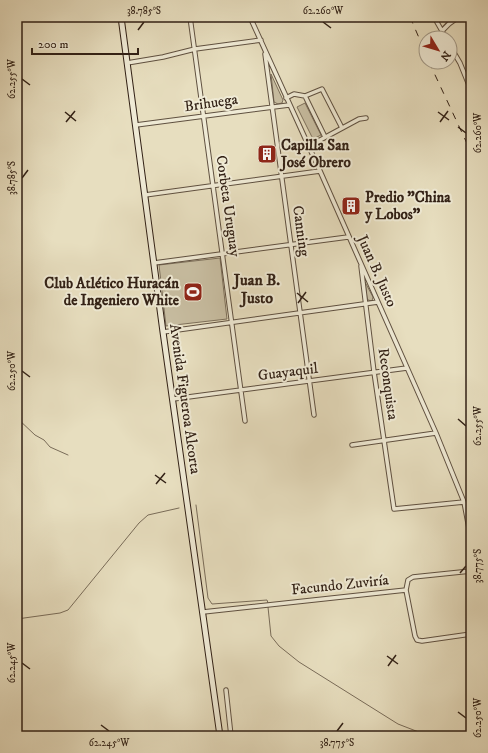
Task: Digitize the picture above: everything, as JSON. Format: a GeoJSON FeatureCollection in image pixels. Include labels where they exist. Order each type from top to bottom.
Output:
{"type":"FeatureCollection","features":[{"type":"Feature","properties":{"kind":"main road","name":"Avenida Figueroa Alcorta"},"geometry":{"type":"LineString","coordinates":[[121,17],[163,332],[220,736]]}},
{"type":"Feature","properties":{"kind":"street","name":"Corbeta Uruguay"},"geometry":{"type":"LineString","coordinates":[[190,17],[245,422]]}},
{"type":"Feature","properties":{"kind":"street","name":"Juan B. Justo"},"geometry":{"type":"LineString","coordinates":[[250,17],[436,434],[464,502],[471,539]]}},
{"type":"Feature","properties":{"kind":"street"},"geometry":{"type":"LineString","coordinates":[[434,17],[441,30]]}},
{"type":"Feature","properties":{"kind":"street"},"geometry":{"type":"LineString","coordinates":[[443,30],[454,19],[461,17]]}},
{"type":"Feature","properties":{"kind":"street"},"geometry":{"type":"LineString","coordinates":[[127,63],[163,57],[195,49],[260,40]]}},
{"type":"Feature","properties":{"kind":"street","name":"Canning"},"geometry":{"type":"LineString","coordinates":[[265,49],[314,415]]}},
{"type":"Feature","properties":{"kind":"street"},"geometry":{"type":"LineString","coordinates":[[458,60],[471,90]]}},
{"type":"Feature","properties":{"kind":"street"},"geometry":{"type":"LineString","coordinates":[[286,98],[294,94],[305,96],[322,88],[342,128]]}},
{"type":"Feature","properties":{"kind":"street"},"geometry":{"type":"LineString","coordinates":[[305,96],[325,137]]}},
{"type":"Feature","properties":{"kind":"street","name":"Brihuega"},"geometry":{"type":"LineString","coordinates":[[136,125],[289,105]]}},
{"type":"Feature","properties":{"kind":"street"},"geometry":{"type":"LineString","coordinates":[[308,146],[359,119],[366,118]]}},
{"type":"Feature","properties":{"kind":"street"},"geometry":{"type":"LineString","coordinates":[[145,195],[320,171]]}},
{"type":"Feature","properties":{"kind":"street"},"geometry":{"type":"LineString","coordinates":[[154,262],[348,237]]}},
{"type":"Feature","properties":{"kind":"street","name":"Reconquista"},"geometry":{"type":"LineString","coordinates":[[360,262],[394,509],[464,502]]}},
{"type":"Feature","properties":{"kind":"street"},"geometry":{"type":"LineString","coordinates":[[163,332],[378,302]]}},
{"type":"Feature","properties":{"kind":"street","name":"Guayaquil"},"geometry":{"type":"LineString","coordinates":[[173,399],[407,368]]}},
{"type":"Feature","properties":{"kind":"street"},"geometry":{"type":"LineString","coordinates":[[352,445],[436,434]]}},
{"type":"Feature","properties":{"kind":"street","name":"Facundo Zuviría"},"geometry":{"type":"LineString","coordinates":[[203,612],[406,590],[408,580],[412,577],[471,571]]}},
{"type":"Feature","properties":{"kind":"street"},"geometry":{"type":"LineString","coordinates":[[406,590],[417,640],[422,641],[471,634]]}},
{"type":"Feature","properties":{"kind":"street"},"geometry":{"type":"LineString","coordinates":[[226,690],[231,736]]}},
{"type":"Feature","properties":{"kind":"shaded area"},"geometry":{"type":"Polygon","coordinates":[[[271,74],[283,100],[282,103],[278,104],[274,102],[271,74]]]}},
{"type":"Feature","properties":{"kind":"shaded area"},"geometry":{"type":"Polygon","coordinates":[[[305,103],[321,135],[313,139],[297,107],[305,103]]]}},
{"type":"Feature","properties":{"kind":"shaded area","name":"Club Atlético Huracán de Ingeniero White"},"geometry":{"type":"Polygon","coordinates":[[[220,258],[227,319],[166,326],[159,265],[220,258]]]}},
{"type":"Feature","properties":{"kind":"shaded area"},"geometry":{"type":"Polygon","coordinates":[[[365,282],[373,297],[372,301],[368,300],[367,298],[365,282]]]}},
{"type":"Feature","properties":{"kind":"waterway"},"geometry":{"type":"LineString","coordinates":[[17,418],[35,435],[44,440],[50,447],[68,455]]}},
{"type":"Feature","properties":{"kind":"waterway"},"geometry":{"type":"LineString","coordinates":[[196,505],[208,598],[212,604],[267,600],[268,603]]}},
{"type":"Feature","properties":{"kind":"waterway"},"geometry":{"type":"LineString","coordinates":[[17,619],[60,613],[68,610],[139,523],[148,515],[179,508]]}},
{"type":"Feature","properties":{"kind":"waterway"},"geometry":{"type":"LineString","coordinates":[[268,607],[271,636],[279,646],[299,662],[398,724],[429,736]]}},
{"type":"Feature","properties":{"kind":"railway"},"geometry":{"type":"LineString","coordinates":[[410,17],[418,36]]}},
{"type":"Feature","properties":{"kind":"railway"},"geometry":{"type":"LineString","coordinates":[[433,70],[471,152]]}},
{"type":"Feature","properties":{"kind":"place","name":"Capilla San José Obrero"},"geometry":{"type":"Point","coordinates":[267,154]}},
{"type":"Feature","properties":{"kind":"place","name":"Predio \"China y Lobos\""},"geometry":{"type":"Point","coordinates":[351,206]}},
{"type":"Feature","properties":{"kind":"place","name":"Club Atlético Huracán de Ingeniero White"},"geometry":{"type":"Point","coordinates":[193,292]}},
{"type":"Feature","properties":{"kind":"district","name":"Juan B. Justo"},"geometry":{"type":"Point","coordinates":[257,289]}}]}
